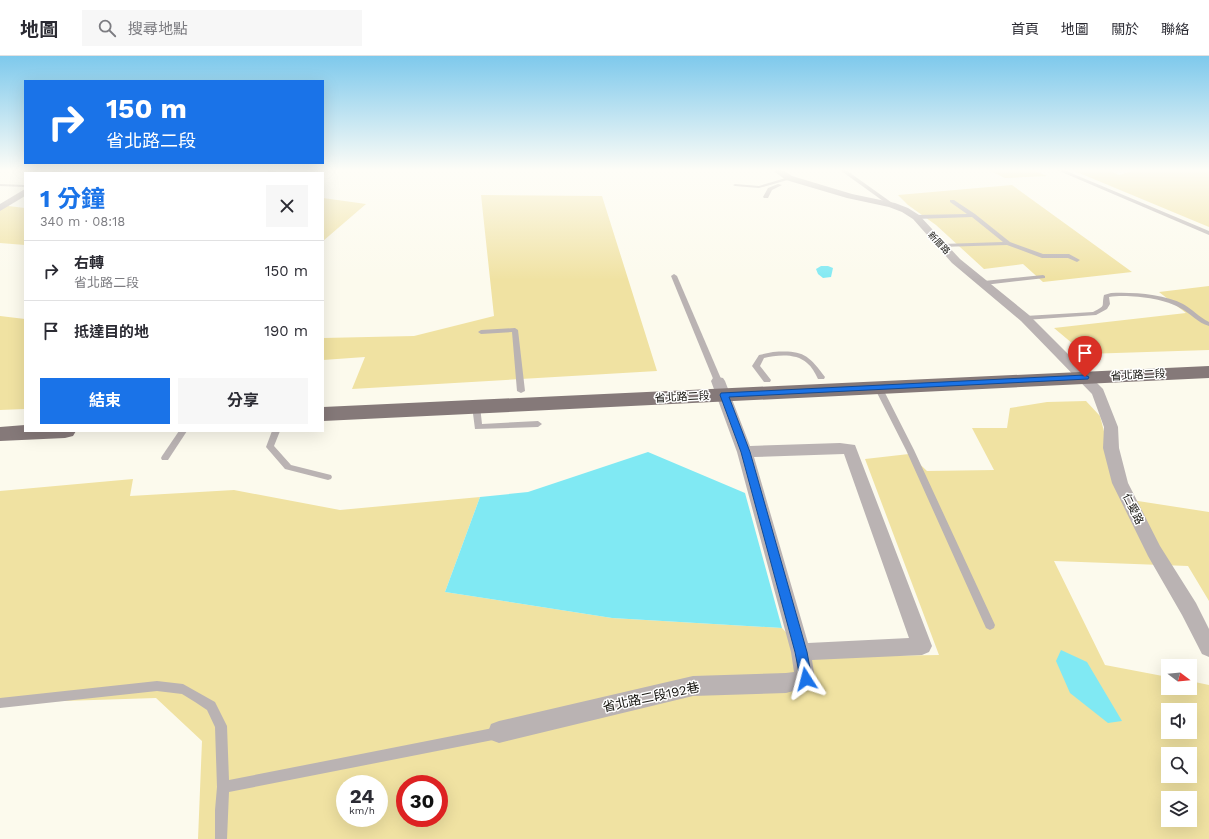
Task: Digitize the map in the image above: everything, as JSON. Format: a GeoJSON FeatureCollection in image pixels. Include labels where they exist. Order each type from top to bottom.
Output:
{"type":"FeatureCollection","features":[{"type":"Feature","properties":{"kind":"main road","name":"省北路二段"},"geometry":{"type":"LineString","coordinates":[[324,401],[522,390],[878,387],[1209,361]]}},
{"type":"Feature","properties":{"kind":"main road","name":"省北路二段"},"geometry":{"type":"LineString","coordinates":[[324,414],[476,406],[721,388],[767,380],[821,377],[1079,372],[1209,372]]}},
{"type":"Feature","properties":{"kind":"main road"},"geometry":{"type":"LineString","coordinates":[[0,420],[24,419]]}},
{"type":"Feature","properties":{"kind":"main road"},"geometry":{"type":"LineString","coordinates":[[0,434],[43,432]]}},
{"type":"Feature","properties":{"kind":"street","name":"新厝路"},"geometry":{"type":"LineString","coordinates":[[896,207],[916,217],[956,261],[984,282],[1025,318],[1079,372]]}},
{"type":"Feature","properties":{"kind":"street","name":"仁愛路"},"geometry":{"type":"LineString","coordinates":[[1079,372],[1098,392],[1106,410],[1111,427],[1110,441],[1112,456],[1120,483],[1154,551],[1189,609],[1209,648]]}},
{"type":"Feature","properties":{"kind":"street","name":"省北路二段192巷"},"geometry":{"type":"LineString","coordinates":[[499,732],[693,686],[786,683],[806,679],[801,652],[745,452],[721,388]]}},
{"type":"Feature","properties":{"kind":"street"},"geometry":{"type":"LineString","coordinates":[[745,452],[840,448],[850,449],[922,646],[801,652]]}},
{"type":"Feature","properties":{"kind":"lane"},"geometry":{"type":"LineString","coordinates":[[959,207],[973,215],[1008,242],[1042,256],[1069,256],[1077,260]]}},
{"type":"Feature","properties":{"kind":"lane"},"geometry":{"type":"LineString","coordinates":[[1146,207],[1209,233]]}},
{"type":"Feature","properties":{"kind":"lane"},"geometry":{"type":"LineString","coordinates":[[916,217],[973,215]]}},
{"type":"Feature","properties":{"kind":"lane"},"geometry":{"type":"LineString","coordinates":[[942,246],[1008,242]]}},
{"type":"Feature","properties":{"kind":"lane"},"geometry":{"type":"LineString","coordinates":[[674,276],[721,388]]}},
{"type":"Feature","properties":{"kind":"lane"},"geometry":{"type":"LineString","coordinates":[[984,282],[1043,277]]}},
{"type":"Feature","properties":{"kind":"lane"},"geometry":{"type":"LineString","coordinates":[[1025,318],[1094,314],[1105,308],[1107,304],[1106,296],[1118,295],[1170,301],[1180,304],[1209,324]]}},
{"type":"Feature","properties":{"kind":"lane"},"geometry":{"type":"LineString","coordinates":[[481,332],[515,330],[522,390]]}},
{"type":"Feature","properties":{"kind":"lane"},"geometry":{"type":"LineString","coordinates":[[767,380],[756,366],[761,356],[773,353],[792,354],[808,360],[821,377]]}},
{"type":"Feature","properties":{"kind":"lane"},"geometry":{"type":"LineString","coordinates":[[878,387],[910,450],[990,625]]}},
{"type":"Feature","properties":{"kind":"lane"},"geometry":{"type":"LineString","coordinates":[[476,406],[478,427],[538,424]]}},
{"type":"Feature","properties":{"kind":"lane"},"geometry":{"type":"LineString","coordinates":[[165,458],[182,432]]}},
{"type":"Feature","properties":{"kind":"lane"},"geometry":{"type":"LineString","coordinates":[[276,432],[270,447],[288,467],[328,477]]}},
{"type":"Feature","properties":{"kind":"lane"},"geometry":{"type":"LineString","coordinates":[[0,703],[157,686],[183,689],[211,706],[222,726],[223,788],[221,839]]}},
{"type":"Feature","properties":{"kind":"lane"},"geometry":{"type":"LineString","coordinates":[[223,788],[499,732]]}},
{"type":"Feature","properties":{"kind":"shaded area"},"geometry":{"type":"Polygon","coordinates":[[[0,207],[24,208],[24,245],[0,243],[0,207]]]}},
{"type":"Feature","properties":{"kind":"shaded area"},"geometry":{"type":"Polygon","coordinates":[[[324,207],[363,207],[324,240],[324,207]]]}},
{"type":"Feature","properties":{"kind":"shaded area"},"geometry":{"type":"Polygon","coordinates":[[[482,207],[605,207],[657,371],[352,389],[365,357],[324,360],[324,338],[414,336],[494,316],[482,207]]]}},
{"type":"Feature","properties":{"kind":"shaded area"},"geometry":{"type":"Polygon","coordinates":[[[910,207],[1042,207],[1132,272],[1043,282],[1023,264],[984,269],[936,225],[910,207]]]}},
{"type":"Feature","properties":{"kind":"shaded area"},"geometry":{"type":"Polygon","coordinates":[[[1160,207],[1209,207],[1209,227],[1160,207]]]}},
{"type":"Feature","properties":{"kind":"shaded area"},"geometry":{"type":"Polygon","coordinates":[[[1209,286],[1209,350],[1085,354],[1054,328],[1186,313],[1159,292],[1209,286]]]}},
{"type":"Feature","properties":{"kind":"shaded area"},"geometry":{"type":"Polygon","coordinates":[[[0,316],[24,319],[24,409],[0,410],[0,316]]]}},
{"type":"Feature","properties":{"kind":"shaded area"},"geometry":{"type":"Polygon","coordinates":[[[1086,401],[1100,416],[1117,481],[1125,499],[1209,512],[1209,601],[1188,566],[1054,561],[1105,665],[1161,676],[1161,695],[1197,695],[1197,682],[1209,685],[1209,839],[198,839],[202,741],[156,698],[0,703],[0,491],[133,479],[130,496],[234,490],[340,510],[480,497],[445,592],[612,618],[782,628],[809,657],[939,655],[865,459],[909,454],[927,471],[994,470],[972,428],[1007,428],[1010,408],[1047,402],[1086,401]]]}},
{"type":"Feature","properties":{"kind":"water"},"geometry":{"type":"Polygon","coordinates":[[[821,266],[833,268],[831,277],[823,278],[818,274],[816,269],[821,266]]]}},
{"type":"Feature","properties":{"kind":"water"},"geometry":{"type":"Polygon","coordinates":[[[648,452],[745,493],[782,628],[612,618],[445,592],[480,497],[528,492],[648,452]]]}},
{"type":"Feature","properties":{"kind":"water"},"geometry":{"type":"Polygon","coordinates":[[[1061,650],[1087,662],[1122,721],[1108,723],[1070,693],[1056,661],[1061,650]]]}},
{"type":"Feature","properties":{"kind":"route"},"geometry":{"type":"LineString","coordinates":[[806,679],[801,652],[745,452],[724,395],[1085,377]]}}]}
